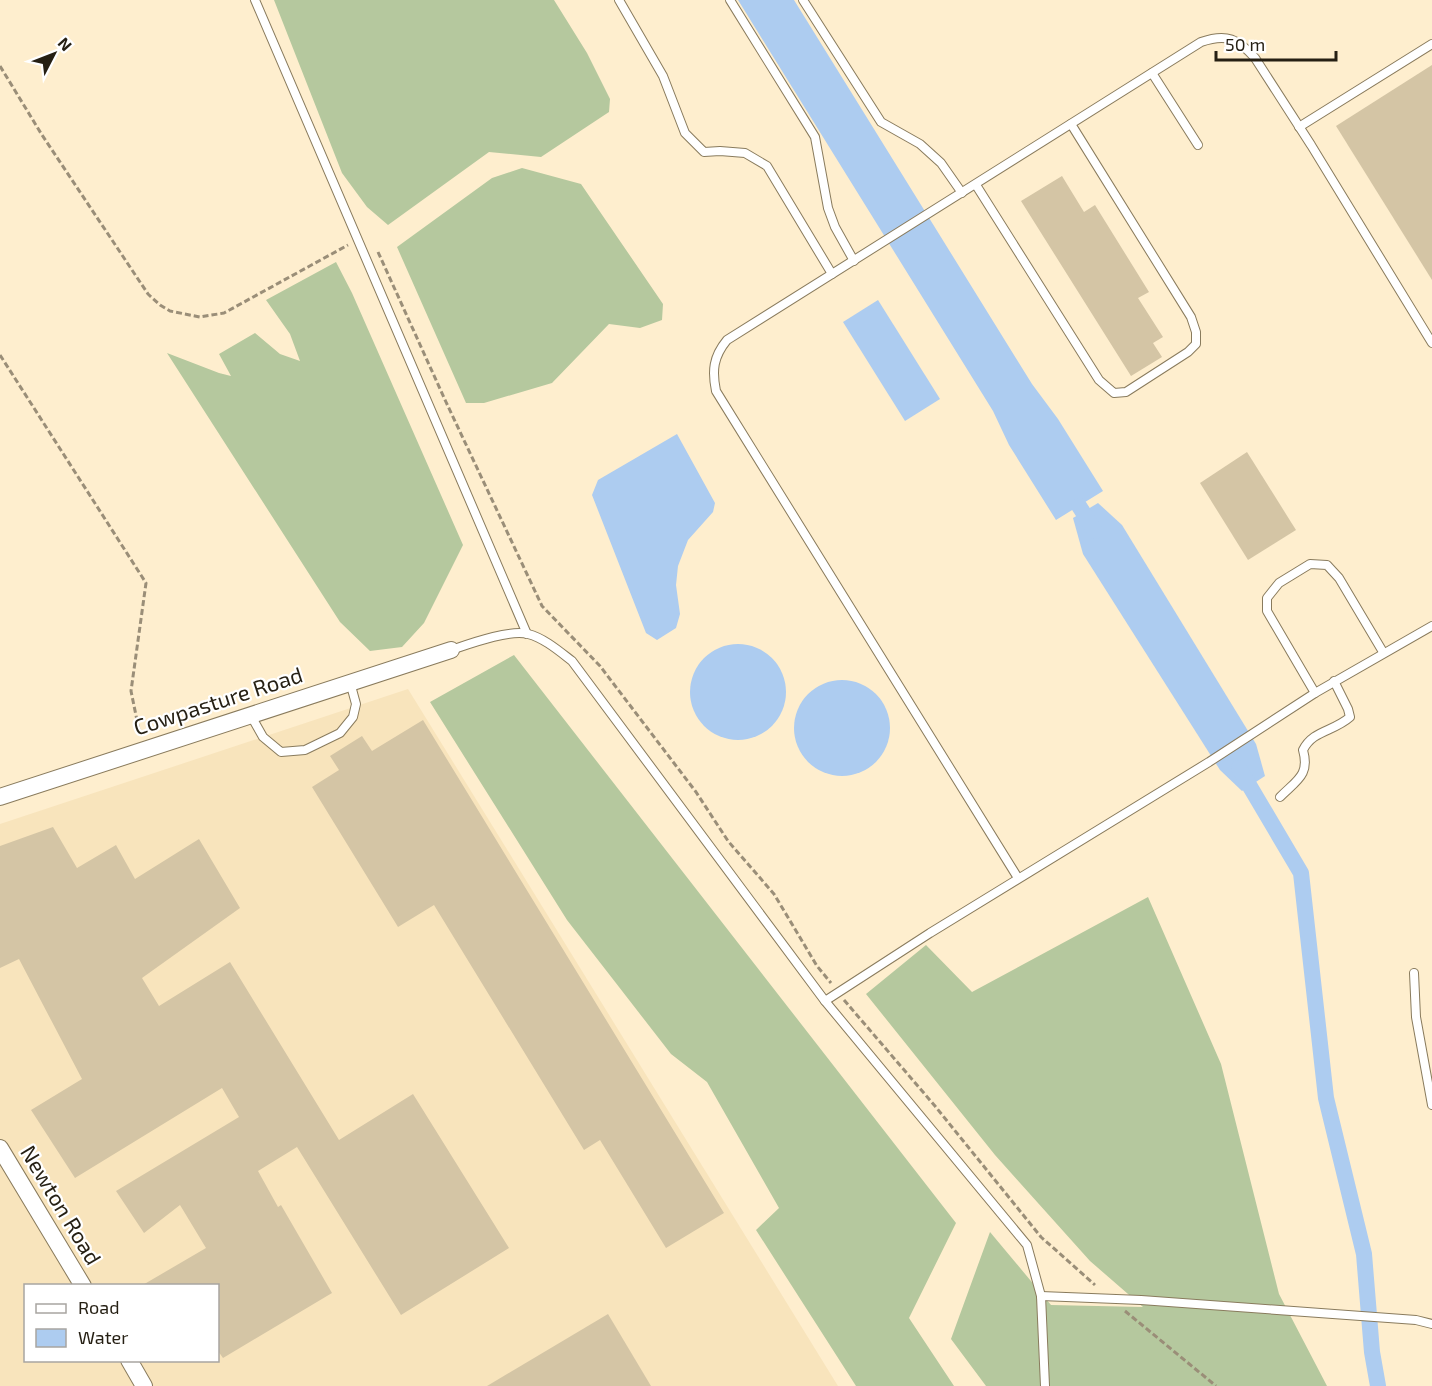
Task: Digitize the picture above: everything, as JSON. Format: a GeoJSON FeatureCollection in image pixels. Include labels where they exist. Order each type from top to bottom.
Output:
{"type":"FeatureCollection","features":[{"type":"Feature","properties":{"kind":"street","name":"Cowpasture Road"},"geometry":{"type":"LineString","coordinates":[[0,797],[451,650]]}},
{"type":"Feature","properties":{"kind":"street","name":"Newton Road"},"geometry":{"type":"LineString","coordinates":[[0,1148],[82,1284]]}},
{"type":"Feature","properties":{"kind":"street"},"geometry":{"type":"LineString","coordinates":[[130,1362],[144,1386]]}},
{"type":"Feature","properties":{"kind":"lane"},"geometry":{"type":"LineString","coordinates":[[255,0],[527,634]]}},
{"type":"Feature","properties":{"kind":"lane"},"geometry":{"type":"LineString","coordinates":[[619,0],[663,76],[685,133],[704,152],[745,153],[767,166],[832,274]]}},
{"type":"Feature","properties":{"kind":"lane"},"geometry":{"type":"LineString","coordinates":[[730,0],[815,137],[828,208],[835,227],[854,261]]}},
{"type":"Feature","properties":{"kind":"lane"},"geometry":{"type":"LineString","coordinates":[[803,0],[881,122],[920,144],[941,163],[962,194]]}},
{"type":"Feature","properties":{"kind":"lane"},"geometry":{"type":"LineString","coordinates":[[1018,878],[716,392],[713,376],[718,351],[727,340],[1201,42],[1213,38],[1234,39],[1246,47],[1255,58],[1432,343]]}},
{"type":"Feature","properties":{"kind":"lane"},"geometry":{"type":"LineString","coordinates":[[1299,127],[1432,44]]}},
{"type":"Feature","properties":{"kind":"lane"},"geometry":{"type":"LineString","coordinates":[[1152,73],[1198,145]]}},
{"type":"Feature","properties":{"kind":"lane"},"geometry":{"type":"LineString","coordinates":[[976,185],[1099,380],[1114,393],[1126,392],[1188,352],[1196,344],[1196,332],[1191,317],[1071,124]]}},
{"type":"Feature","properties":{"kind":"lane"},"geometry":{"type":"LineString","coordinates":[[1315,693],[1267,611],[1267,598],[1279,583],[1290,575],[1310,564],[1327,564],[1339,578],[1383,652]]}},
{"type":"Feature","properties":{"kind":"lane"},"geometry":{"type":"LineString","coordinates":[[825,1001],[1018,878],[1209,762],[1334,681],[1432,626]]}},
{"type":"Feature","properties":{"kind":"lane"},"geometry":{"type":"LineString","coordinates":[[451,650],[495,636],[527,634],[553,647],[572,661],[825,1001],[1027,1245],[1041,1296],[1045,1386]]}},
{"type":"Feature","properties":{"kind":"lane"},"geometry":{"type":"LineString","coordinates":[[1280,797],[1303,773],[1307,763],[1303,750],[1309,739],[1343,723],[1350,717],[1334,681]]}},
{"type":"Feature","properties":{"kind":"lane"},"geometry":{"type":"LineString","coordinates":[[250,714],[263,737],[281,752],[305,750],[340,733],[354,717],[356,704],[350,682]]}},
{"type":"Feature","properties":{"kind":"lane"},"geometry":{"type":"LineString","coordinates":[[1414,973],[1416,1017],[1432,1105]]}},
{"type":"Feature","properties":{"kind":"lane"},"geometry":{"type":"LineString","coordinates":[[1041,1296],[1391,1318],[1432,1324]]}},
{"type":"Feature","properties":{"kind":"path"},"geometry":{"type":"LineString","coordinates":[[0,66],[42,135],[148,294],[170,311],[200,317],[224,313],[341,248],[369,240],[377,251],[542,606],[600,666],[696,792],[728,841],[774,894],[817,966],[837,992],[935,1106],[1041,1237],[1112,1300],[1216,1386]]}},
{"type":"Feature","properties":{"kind":"path"},"geometry":{"type":"LineString","coordinates":[[0,355],[146,583],[131,691],[143,749]]}},
{"type":"Feature","properties":{"kind":"shaded area"},"geometry":{"type":"Polygon","coordinates":[[[408,689],[838,1386],[0,1386],[0,824],[408,689]]]}},
{"type":"Feature","properties":{"kind":"green space"},"geometry":{"type":"Polygon","coordinates":[[[274,0],[554,0],[587,53],[610,99],[609,112],[541,157],[489,152],[388,225],[367,207],[342,173],[274,0]]]}},
{"type":"Feature","properties":{"kind":"green space"},"geometry":{"type":"Polygon","coordinates":[[[522,168],[581,184],[663,304],[662,320],[640,328],[609,324],[552,383],[484,403],[466,403],[397,247],[492,178],[522,168]]]}},
{"type":"Feature","properties":{"kind":"green space"},"geometry":{"type":"Polygon","coordinates":[[[336,262],[352,293],[463,545],[424,623],[402,647],[370,651],[340,622],[167,353],[231,376],[219,354],[255,333],[280,354],[300,361],[290,334],[266,300],[336,262]]]}},
{"type":"Feature","properties":{"kind":"green space"},"geometry":{"type":"Polygon","coordinates":[[[514,655],[956,1223],[909,1318],[954,1386],[856,1386],[756,1230],[779,1208],[707,1082],[671,1054],[567,920],[430,702],[514,655]]]}},
{"type":"Feature","properties":{"kind":"green space"},"geometry":{"type":"Polygon","coordinates":[[[1148,897],[1221,1064],[1279,1294],[1327,1386],[986,1386],[951,1339],[990,1232],[1051,1305],[1143,1307],[1090,1261],[995,1155],[866,994],[926,945],[972,992],[1148,897]]]}},
{"type":"Feature","properties":{"kind":"water"},"geometry":{"type":"Polygon","coordinates":[[[738,0],[794,0],[1032,384],[1058,419],[1103,491],[1056,520],[1009,445],[993,411],[738,0]]]}},
{"type":"Feature","properties":{"kind":"water"},"geometry":{"type":"Polygon","coordinates":[[[878,300],[940,399],[905,421],[843,322],[878,300]]]}},
{"type":"Feature","properties":{"kind":"water"},"geometry":{"type":"Polygon","coordinates":[[[677,434],[715,503],[713,512],[688,540],[678,566],[676,585],[680,614],[676,628],[657,640],[646,633],[592,495],[598,480],[677,434]]]}},
{"type":"Feature","properties":{"kind":"water"},"geometry":{"type":"Polygon","coordinates":[[[1098,503],[1122,525],[1256,744],[1265,776],[1242,791],[1220,770],[1083,554],[1073,518],[1098,503]]]}},
{"type":"Feature","properties":{"kind":"water"},"geometry":{"type":"Polygon","coordinates":[[[738,644],[756,648],[772,658],[782,674],[786,692],[782,710],[772,726],[756,736],[738,740],[720,736],[704,726],[694,710],[690,692],[694,674],[704,658],[720,648],[738,644]]]}},
{"type":"Feature","properties":{"kind":"water"},"geometry":{"type":"Polygon","coordinates":[[[842,680],[860,684],[876,694],[886,710],[890,728],[886,746],[876,762],[860,772],[842,776],[824,772],[808,762],[798,746],[794,728],[798,710],[808,694],[824,684],[842,680]]]}},
{"type":"Feature","properties":{"kind":"building"},"geometry":{"type":"Polygon","coordinates":[[[1432,65],[1432,280],[1336,126],[1432,65]]]}},
{"type":"Feature","properties":{"kind":"building"},"geometry":{"type":"Polygon","coordinates":[[[1062,176],[1084,212],[1095,205],[1149,292],[1138,298],[1163,337],[1153,343],[1162,357],[1131,376],[1021,201],[1062,176]]]}},
{"type":"Feature","properties":{"kind":"building"},"geometry":{"type":"Polygon","coordinates":[[[1247,452],[1296,530],[1248,560],[1200,483],[1247,452]]]}},
{"type":"Feature","properties":{"kind":"building"},"geometry":{"type":"Polygon","coordinates":[[[423,720],[724,1213],[666,1248],[600,1140],[584,1150],[434,905],[398,927],[312,787],[339,770],[330,756],[362,736],[372,751],[423,720]]]}},
{"type":"Feature","properties":{"kind":"building"},"geometry":{"type":"Polygon","coordinates":[[[53,827],[77,868],[116,845],[135,879],[199,839],[240,908],[142,978],[159,1006],[230,962],[339,1140],[413,1094],[509,1248],[401,1315],[297,1147],[258,1171],[278,1207],[281,1205],[332,1293],[223,1358],[219,1352],[219,1284],[144,1284],[206,1248],[180,1205],[144,1233],[116,1191],[239,1117],[222,1088],[75,1178],[31,1110],[82,1079],[19,959],[0,968],[0,846],[53,827]]]}},
{"type":"Feature","properties":{"kind":"building"},"geometry":{"type":"Polygon","coordinates":[[[608,1314],[651,1386],[487,1386],[608,1314]]]}},
{"type":"Feature","properties":{"kind":"waterway"},"geometry":{"type":"LineString","coordinates":[[1079,506],[1095,531]]}},
{"type":"Feature","properties":{"kind":"waterway"},"geometry":{"type":"LineString","coordinates":[[1239,768],[1301,873],[1326,1098],[1364,1254],[1372,1352],[1378,1386]]}}]}
